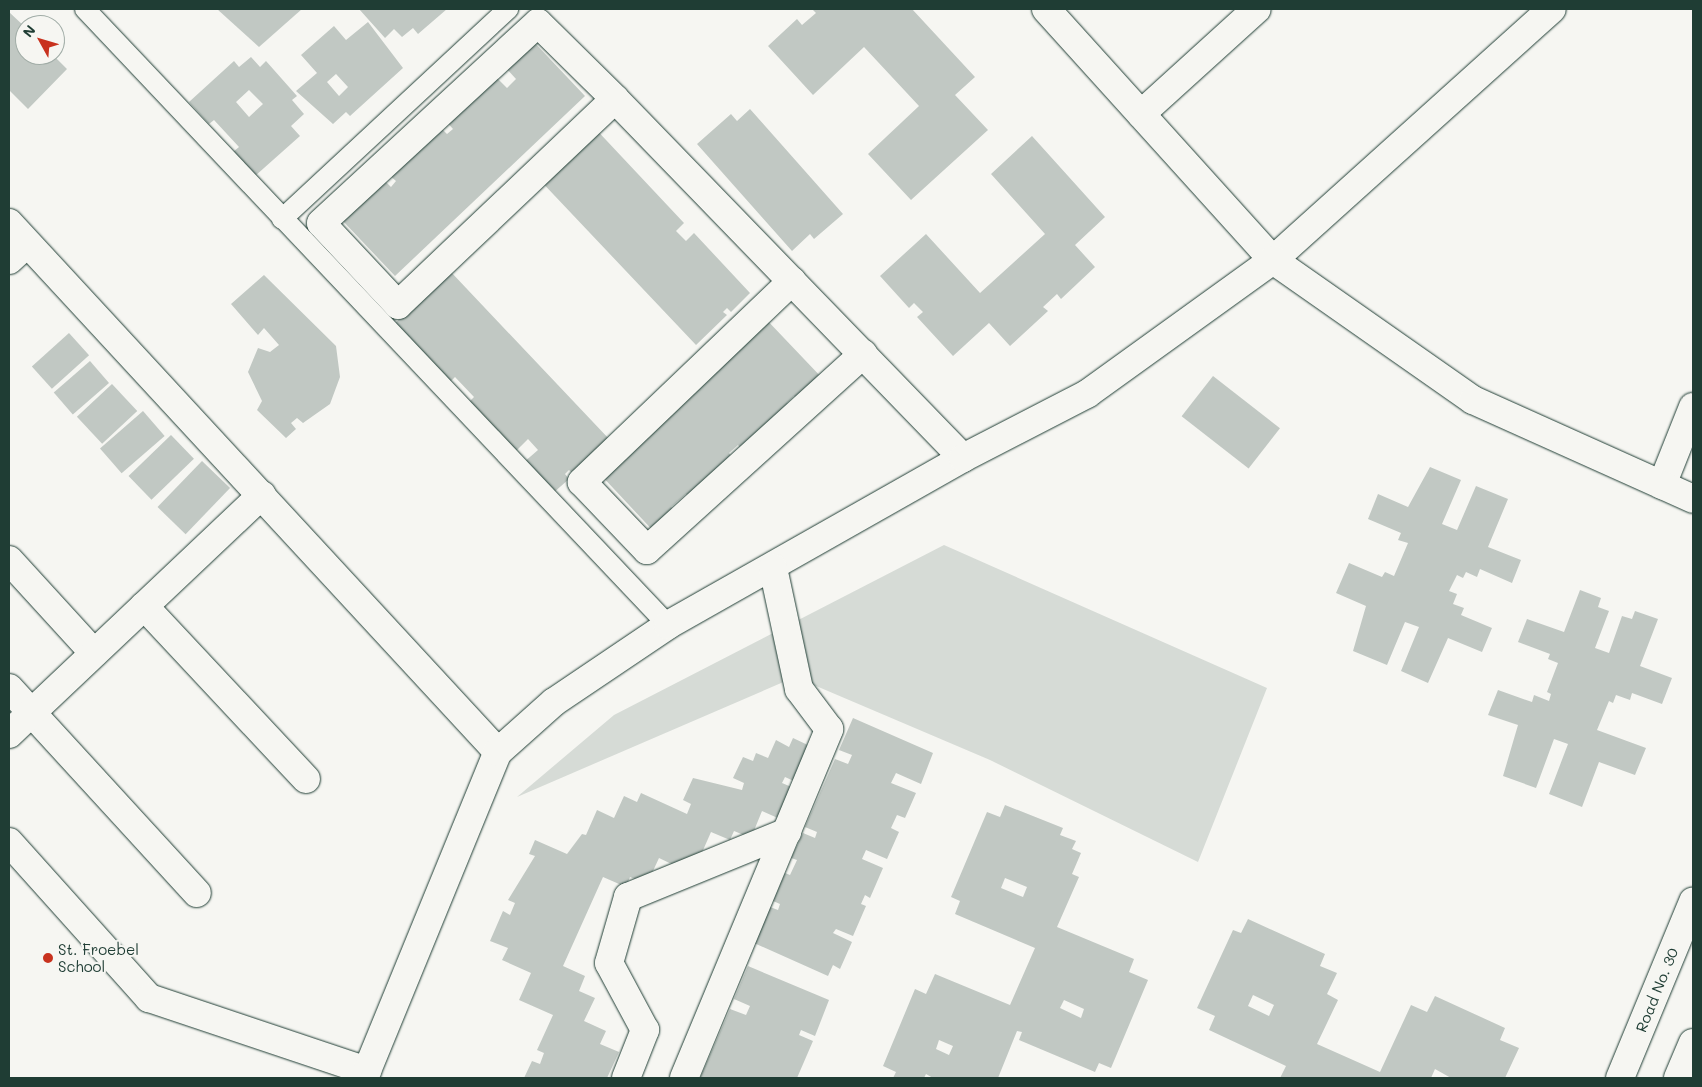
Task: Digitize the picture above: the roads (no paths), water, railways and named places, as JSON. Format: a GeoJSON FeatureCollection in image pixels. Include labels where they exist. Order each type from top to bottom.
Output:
{"type":"FeatureCollection","features":[{"type":"Feature","properties":{"kind":"street"},"geometry":{"type":"LineString","coordinates":[[1046,9],[1273,260],[1473,400],[1693,498]]}},
{"type":"Feature","properties":{"kind":"street"},"geometry":{"type":"LineString","coordinates":[[1141,114],[1257,9]]}},
{"type":"Feature","properties":{"kind":"street"},"geometry":{"type":"LineString","coordinates":[[9,842],[149,998],[366,1075],[498,752],[554,702],[668,625],[773,568],[963,458],[1087,394],[1273,260],[1546,11]]}},
{"type":"Feature","properties":{"kind":"street"},"geometry":{"type":"LineString","coordinates":[[615,99],[398,305],[321,223],[538,23],[615,99],[963,458]]}},
{"type":"Feature","properties":{"kind":"street"},"geometry":{"type":"LineString","coordinates":[[9,223],[18,252],[262,495],[498,752]]}},
{"type":"Feature","properties":{"kind":"street"},"geometry":{"type":"LineString","coordinates":[[792,281],[582,482],[647,550],[863,354]]}},
{"type":"Feature","properties":{"kind":"street"},"geometry":{"type":"LineString","coordinates":[[1662,484],[1693,407]]}},
{"type":"Feature","properties":{"kind":"street"},"geometry":{"type":"LineString","coordinates":[[9,734],[262,495]]}},
{"type":"Feature","properties":{"kind":"street"},"geometry":{"type":"LineString","coordinates":[[9,560],[94,653]]}},
{"type":"Feature","properties":{"kind":"street"},"geometry":{"type":"LineString","coordinates":[[684,1078],[788,832],[829,729],[799,689],[773,568]]}},
{"type":"Feature","properties":{"kind":"street"},"geometry":{"type":"LineString","coordinates":[[144,606],[306,779]]}},
{"type":"Feature","properties":{"kind":"street"},"geometry":{"type":"LineString","coordinates":[[9,688],[197,893]]}},
{"type":"Feature","properties":{"kind":"street"},"geometry":{"type":"LineString","coordinates":[[626,1078],[644,1030],[609,963],[628,897],[788,832]]}},
{"type":"Feature","properties":{"kind":"street","name":"Road No. 30"},"geometry":{"type":"LineString","coordinates":[[1620,1078],[1685,943],[1693,902]]}},
{"type":"Feature","properties":{"kind":"street"},"geometry":{"type":"LineString","coordinates":[[1678,1078],[1693,1043]]}},
{"type":"Feature","properties":{"kind":"lane"},"geometry":{"type":"LineString","coordinates":[[86,9],[282,219],[668,625]]}},
{"type":"Feature","properties":{"kind":"lane"},"geometry":{"type":"LineString","coordinates":[[282,219],[508,9]]}},
{"type":"Feature","properties":{"kind":"place","name":"St. Froebel School"},"geometry":{"type":"Point","coordinates":[48,958]}}]}
